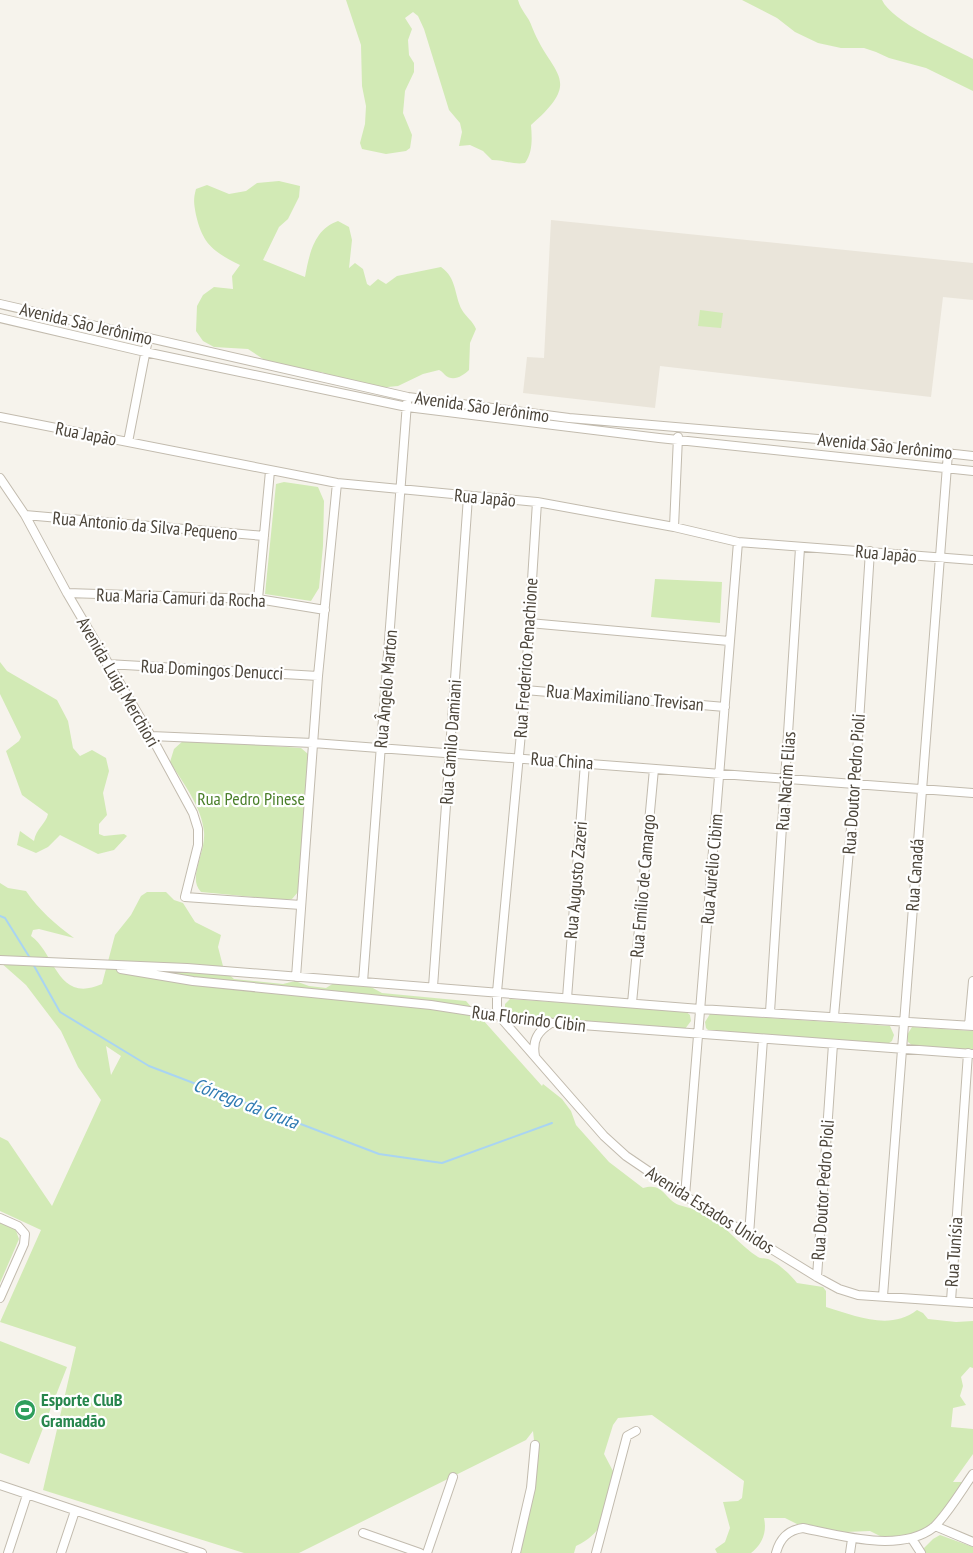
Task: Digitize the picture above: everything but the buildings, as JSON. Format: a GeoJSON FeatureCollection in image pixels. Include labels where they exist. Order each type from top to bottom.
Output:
{"type":"FeatureCollection","features":[{"type":"Feature","properties":{"kind":"street","name":"Avenida São Jerônimo"},"geometry":{"type":"LineString","coordinates":[[0,304],[408,397],[568,418],[680,427],[973,456]]}},
{"type":"Feature","properties":{"kind":"street","name":"Avenida São Jerônimo"},"geometry":{"type":"LineString","coordinates":[[0,318],[145,352],[254,373],[407,407],[678,440],[973,472]]}},
{"type":"Feature","properties":{"kind":"street"},"geometry":{"type":"LineString","coordinates":[[128,442],[148,339]]}},
{"type":"Feature","properties":{"kind":"street"},"geometry":{"type":"LineString","coordinates":[[254,373],[256,361]]}},
{"type":"Feature","properties":{"kind":"street","name":"Rua Ângelo Marton"},"geometry":{"type":"LineString","coordinates":[[363,982],[408,397]]}},
{"type":"Feature","properties":{"kind":"street","name":"Rua Japão"},"geometry":{"type":"LineString","coordinates":[[0,417],[336,483],[468,497],[537,502],[674,527],[738,542],[973,560]]}},
{"type":"Feature","properties":{"kind":"street"},"geometry":{"type":"LineString","coordinates":[[674,527],[680,427]]}},
{"type":"Feature","properties":{"kind":"street","name":"Rua Canadá"},"geometry":{"type":"LineString","coordinates":[[883,1296],[948,453]]}},
{"type":"Feature","properties":{"kind":"street"},"geometry":{"type":"LineString","coordinates":[[258,599],[270,470]]}},
{"type":"Feature","properties":{"kind":"street","name":"Avenida Luigi Merchiori"},"geometry":{"type":"LineString","coordinates":[[0,478],[25,515],[107,664],[151,736],[193,813],[198,829],[198,844],[185,897],[301,905]]}},
{"type":"Feature","properties":{"kind":"street"},"geometry":{"type":"LineString","coordinates":[[296,977],[318,676],[336,483]]}},
{"type":"Feature","properties":{"kind":"street","name":"Rua Camilo Damiani"},"geometry":{"type":"LineString","coordinates":[[433,988],[468,497]]}},
{"type":"Feature","properties":{"kind":"street","name":"Rua Frederico Penachione"},"geometry":{"type":"LineString","coordinates":[[501,1018],[497,1008],[497,992],[525,690],[537,502]]}},
{"type":"Feature","properties":{"kind":"street","name":"Rua Antonio da Silva Pequeno"},"geometry":{"type":"LineString","coordinates":[[25,515],[264,536]]}},
{"type":"Feature","properties":{"kind":"street","name":"Rua Aurélio Cibim"},"geometry":{"type":"LineString","coordinates":[[685,1196],[738,542]]}},
{"type":"Feature","properties":{"kind":"street","name":"Rua Nacim Elias"},"geometry":{"type":"LineString","coordinates":[[770,1012],[800,548]]}},
{"type":"Feature","properties":{"kind":"street","name":"Rua Doutor Pedro Pioli"},"geometry":{"type":"LineString","coordinates":[[834,1016],[855,784],[870,552]]}},
{"type":"Feature","properties":{"kind":"street","name":"Rua Maria Camuri da Rocha"},"geometry":{"type":"LineString","coordinates":[[67,593],[258,599],[325,610]]}},
{"type":"Feature","properties":{"kind":"street"},"geometry":{"type":"LineString","coordinates":[[529,623],[729,642]]}},
{"type":"Feature","properties":{"kind":"street","name":"Rua Domingos Denucci"},"geometry":{"type":"LineString","coordinates":[[107,664],[318,676]]}},
{"type":"Feature","properties":{"kind":"street","name":"Rua Maximiliano Trevisan"},"geometry":{"type":"LineString","coordinates":[[525,690],[725,708]]}},
{"type":"Feature","properties":{"kind":"street","name":"Rua China"},"geometry":{"type":"LineString","coordinates":[[151,736],[313,743],[973,792]]}},
{"type":"Feature","properties":{"kind":"street","name":"Rua Augusto Zazeri"},"geometry":{"type":"LineString","coordinates":[[567,998],[585,762]]}},
{"type":"Feature","properties":{"kind":"street","name":"Rua Emílio de Camargo"},"geometry":{"type":"LineString","coordinates":[[632,1003],[654,769]]}},
{"type":"Feature","properties":{"kind":"street","name":"Rua Florindo Cibin"},"geometry":{"type":"LineString","coordinates":[[4,960],[87,963],[296,977],[700,1009],[971,1026]]}},
{"type":"Feature","properties":{"kind":"street","name":"Rua Florindo Cibin"},"geometry":{"type":"LineString","coordinates":[[87,963],[184,980],[431,1005],[501,1018],[970,1054]]}},
{"type":"Feature","properties":{"kind":"street"},"geometry":{"type":"LineString","coordinates":[[971,1026],[973,981]]}},
{"type":"Feature","properties":{"kind":"street","name":"Avenida Estados Unidos"},"geometry":{"type":"LineString","coordinates":[[501,1018],[604,1136],[626,1156],[685,1196],[817,1277],[839,1289],[858,1295],[973,1302]]}},
{"type":"Feature","properties":{"kind":"street"},"geometry":{"type":"LineString","coordinates":[[536,1058],[534,1047],[536,1037],[542,1029],[551,1023]]}},
{"type":"Feature","properties":{"kind":"street"},"geometry":{"type":"LineString","coordinates":[[749,1235],[764,1039]]}},
{"type":"Feature","properties":{"kind":"street","name":"Rua Doutor Pedro Pioli"},"geometry":{"type":"LineString","coordinates":[[817,1277],[833,1044]]}},
{"type":"Feature","properties":{"kind":"street","name":"Rua Tunísia"},"geometry":{"type":"LineString","coordinates":[[951,1301],[970,1054]]}},
{"type":"Feature","properties":{"kind":"street"},"geometry":{"type":"LineString","coordinates":[[0,1218],[18,1226],[25,1234],[24,1244],[0,1298]]}},
{"type":"Feature","properties":{"kind":"street"},"geometry":{"type":"LineString","coordinates":[[596,1553],[627,1436],[636,1432]]}},
{"type":"Feature","properties":{"kind":"street"},"geometry":{"type":"LineString","coordinates":[[516,1553],[532,1488],[535,1445]]}},
{"type":"Feature","properties":{"kind":"street"},"geometry":{"type":"LineString","coordinates":[[776,1553],[782,1538],[788,1533],[803,1528],[852,1539],[887,1543],[912,1539],[935,1526],[973,1474]]}},
{"type":"Feature","properties":{"kind":"street"},"geometry":{"type":"LineString","coordinates":[[427,1553],[453,1477]]}},
{"type":"Feature","properties":{"kind":"street"},"geometry":{"type":"LineString","coordinates":[[0,1486],[202,1553]]}},
{"type":"Feature","properties":{"kind":"street"},"geometry":{"type":"LineString","coordinates":[[8,1553],[27,1495]]}},
{"type":"Feature","properties":{"kind":"street"},"geometry":{"type":"LineString","coordinates":[[61,1553],[75,1511]]}},
{"type":"Feature","properties":{"kind":"street"},"geometry":{"type":"LineString","coordinates":[[935,1526],[973,1542]]}},
{"type":"Feature","properties":{"kind":"street"},"geometry":{"type":"LineString","coordinates":[[363,1533],[420,1553]]}},
{"type":"Feature","properties":{"kind":"street"},"geometry":{"type":"LineString","coordinates":[[850,1553],[852,1539]]}},
{"type":"Feature","properties":{"kind":"street"},"geometry":{"type":"LineString","coordinates":[[912,1539],[921,1553]]}},
{"type":"Feature","properties":{"kind":"shaded area"},"geometry":{"type":"Polygon","coordinates":[[[551,220],[973,263],[973,300],[943,297],[931,397],[660,366],[655,408],[523,393],[527,357],[544,358],[551,220]]]}},
{"type":"Feature","properties":{"kind":"green space"},"geometry":{"type":"Polygon","coordinates":[[[346,0],[518,0],[559,77],[560,86],[557,97],[531,125],[531,150],[525,163],[492,160],[483,151],[470,145],[459,146],[462,132],[460,123],[449,110],[424,29],[418,16],[413,12],[405,18],[412,29],[408,40],[409,55],[414,63],[414,72],[405,91],[403,113],[412,135],[410,148],[406,151],[386,154],[362,149],[360,143],[365,124],[366,106],[362,86],[361,45],[346,0]]]}},
{"type":"Feature","properties":{"kind":"green space"},"geometry":{"type":"Polygon","coordinates":[[[742,0],[882,0],[897,17],[909,25],[973,59],[973,91],[926,68],[889,58],[864,48],[841,48],[818,43],[795,32],[777,18],[742,0]]]}},
{"type":"Feature","properties":{"kind":"green space"},"geometry":{"type":"Polygon","coordinates":[[[279,181],[300,186],[299,197],[288,219],[279,227],[263,260],[305,277],[308,260],[318,236],[323,230],[338,221],[349,227],[352,240],[349,268],[355,263],[363,269],[367,284],[370,286],[378,279],[386,284],[397,276],[441,267],[453,281],[459,304],[476,329],[470,343],[469,370],[461,376],[451,378],[439,370],[423,374],[398,386],[377,388],[333,378],[322,372],[304,373],[266,361],[248,349],[214,347],[203,341],[196,331],[197,306],[203,295],[214,287],[233,289],[232,276],[240,265],[223,256],[206,241],[196,215],[194,196],[196,189],[207,185],[229,194],[246,191],[257,183],[279,181]]]}},
{"type":"Feature","properties":{"kind":"green space"},"geometry":{"type":"Polygon","coordinates":[[[700,310],[723,313],[721,328],[698,326],[700,310]]]}},
{"type":"Feature","properties":{"kind":"green space"},"geometry":{"type":"Polygon","coordinates":[[[284,482],[318,487],[324,501],[323,546],[319,588],[311,601],[265,594],[276,484],[284,482]]]}},
{"type":"Feature","properties":{"kind":"green space"},"geometry":{"type":"Polygon","coordinates":[[[655,579],[722,582],[720,623],[651,617],[655,579]]]}},
{"type":"Feature","properties":{"kind":"green space"},"geometry":{"type":"Polygon","coordinates":[[[0,662],[7,671],[57,700],[68,721],[73,748],[80,756],[92,750],[106,758],[109,771],[103,793],[107,815],[99,824],[99,834],[104,836],[124,834],[127,836],[114,850],[98,854],[60,835],[48,847],[36,853],[17,845],[20,831],[34,841],[48,814],[22,795],[6,751],[19,741],[21,737],[0,694],[0,662]]]}},
{"type":"Feature","properties":{"kind":"green space","name":"Rua Pedro Pinese"},"geometry":{"type":"Polygon","coordinates":[[[184,740],[301,748],[308,754],[298,892],[292,899],[283,900],[201,892],[196,880],[196,872],[204,840],[200,813],[170,762],[174,749],[184,740]]]}},
{"type":"Feature","properties":{"kind":"green space"},"geometry":{"type":"Polygon","coordinates":[[[0,883],[8,888],[26,891],[48,916],[74,938],[39,929],[33,930],[31,936],[39,944],[66,982],[75,987],[87,988],[102,984],[115,935],[131,915],[141,896],[147,892],[166,892],[174,900],[183,903],[195,922],[221,935],[218,947],[224,970],[234,979],[283,984],[295,981],[309,986],[326,988],[334,983],[356,984],[371,987],[382,993],[466,1001],[542,1086],[543,1084],[562,1099],[571,1111],[576,1125],[609,1162],[643,1188],[655,1187],[660,1189],[679,1205],[708,1215],[751,1252],[759,1258],[768,1259],[776,1263],[797,1283],[823,1287],[826,1291],[826,1307],[873,1320],[896,1320],[917,1310],[928,1319],[956,1322],[973,1321],[973,1368],[970,1367],[961,1377],[963,1386],[960,1396],[966,1405],[953,1408],[951,1427],[973,1429],[973,1454],[953,1482],[962,1482],[949,1505],[935,1521],[927,1528],[906,1538],[892,1542],[870,1531],[845,1532],[834,1536],[809,1530],[785,1518],[764,1518],[765,1528],[763,1537],[759,1546],[751,1553],[717,1553],[715,1549],[725,1542],[730,1528],[723,1502],[738,1501],[742,1498],[744,1481],[652,1415],[618,1418],[613,1425],[604,1454],[614,1473],[605,1516],[595,1533],[576,1546],[574,1553],[521,1553],[535,1450],[533,1431],[526,1440],[299,1553],[244,1553],[43,1490],[76,1347],[0,1322],[41,1230],[0,1211],[0,1137],[8,1141],[52,1206],[101,1100],[78,1067],[61,1031],[26,985],[0,962],[0,883]],[[106,1046],[111,1075],[121,1056],[106,1046]]]}},
{"type":"Feature","properties":{"kind":"green space"},"geometry":{"type":"Polygon","coordinates":[[[510,999],[685,1011],[690,1015],[691,1021],[685,1029],[511,1018],[505,1010],[505,1004],[510,999]]]}},
{"type":"Feature","properties":{"kind":"green space"},"geometry":{"type":"Polygon","coordinates":[[[710,1014],[890,1026],[894,1035],[892,1041],[886,1045],[710,1032],[706,1028],[705,1022],[710,1014]]]}},
{"type":"Feature","properties":{"kind":"green space"},"geometry":{"type":"Polygon","coordinates":[[[912,1027],[973,1031],[973,1050],[913,1046],[908,1042],[907,1035],[912,1027]]]}},
{"type":"Feature","properties":{"kind":"green space"},"geometry":{"type":"Polygon","coordinates":[[[0,1222],[15,1228],[19,1239],[0,1283],[0,1222]]]}},
{"type":"Feature","properties":{"kind":"green space","name":"Esporte CluB Gramadão"},"geometry":{"type":"Polygon","coordinates":[[[0,1341],[67,1367],[29,1464],[0,1453],[0,1341]]]}},
{"type":"Feature","properties":{"kind":"green space"},"geometry":{"type":"Polygon","coordinates":[[[940,1535],[973,1547],[973,1553],[925,1553],[924,1548],[940,1535]]]}},
{"type":"Feature","properties":{"kind":"waterway","name":"Córrego da Gruta"},"geometry":{"type":"LineString","coordinates":[[0,916],[5,918],[30,958]]}},
{"type":"Feature","properties":{"kind":"waterway","name":"Córrego da Gruta"},"geometry":{"type":"LineString","coordinates":[[33,964],[60,1012],[149,1066],[379,1154],[442,1163],[552,1123]]}},
{"type":"Feature","properties":{"kind":"place","name":"Esporte CluB Gramadão"},"geometry":{"type":"Point","coordinates":[25,1410]}}]}
